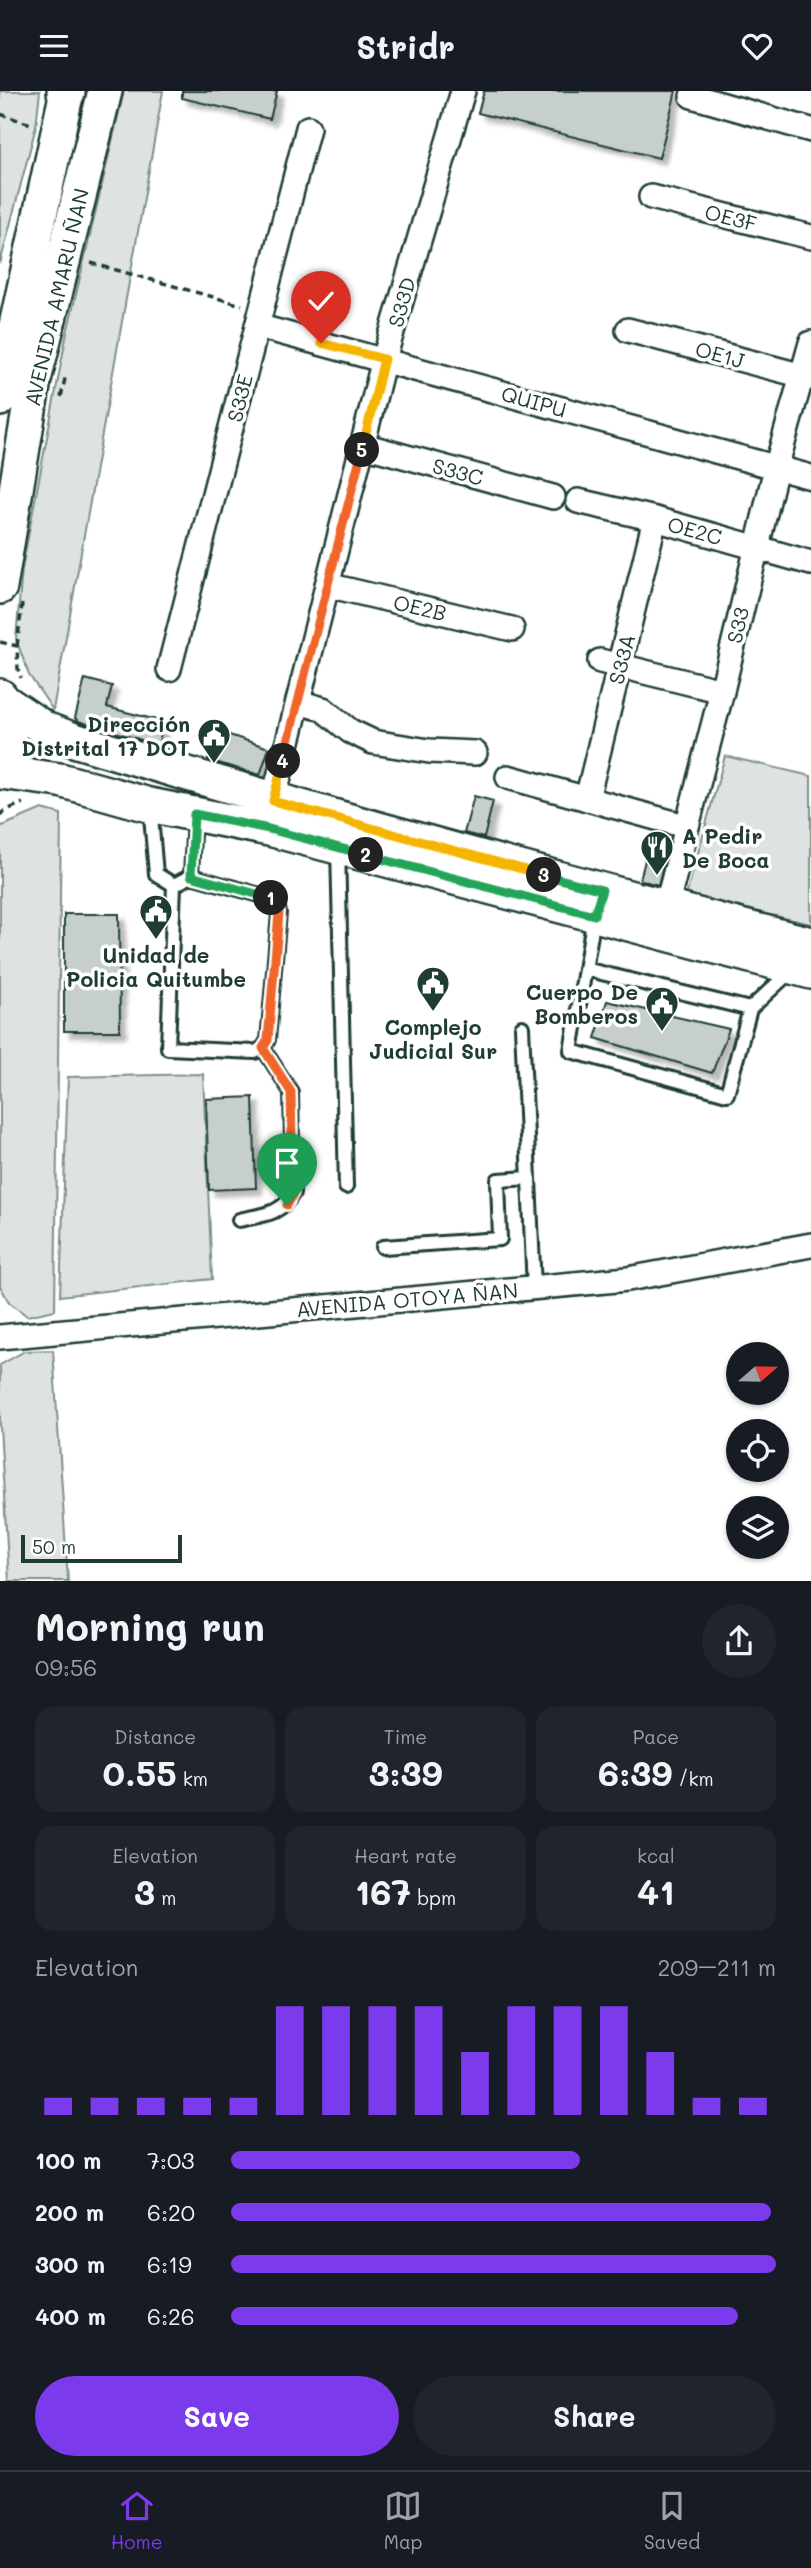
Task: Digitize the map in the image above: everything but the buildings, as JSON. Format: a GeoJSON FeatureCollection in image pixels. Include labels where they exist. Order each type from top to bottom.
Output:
{"type":"FeatureCollection","features":[{"type":"Feature","properties":{"kind":"street","name":"AVENIDA AMARU ÑAN"},"geometry":{"type":"LineString","coordinates":[[0,399],[66,91]]}},
{"type":"Feature","properties":{"kind":"street","name":"AVENIDA AMARU ÑAN"},"geometry":{"type":"LineString","coordinates":[[11,593],[34,380],[105,91]]}},
{"type":"Feature","properties":{"kind":"street","name":"S33D"},"geometry":{"type":"LineString","coordinates":[[273,801],[384,359],[463,91]]}},
{"type":"Feature","properties":{"kind":"street"},"geometry":{"type":"LineString","coordinates":[[692,96],[811,130]]}},
{"type":"Feature","properties":{"kind":"street","name":"S33E"},"geometry":{"type":"LineString","coordinates":[[169,669],[308,128]]}},
{"type":"Feature","properties":{"kind":"street","name":"OE3F"},"geometry":{"type":"LineString","coordinates":[[651,197],[811,237]]}},
{"type":"Feature","properties":{"kind":"street","name":"QUIPU"},"geometry":{"type":"LineString","coordinates":[[259,318],[384,359],[811,477]]}},
{"type":"Feature","properties":{"kind":"street","name":"OE1J"},"geometry":{"type":"LineString","coordinates":[[628,330],[807,377]]}},
{"type":"Feature","properties":{"kind":"street","name":"S33"},"geometry":{"type":"LineString","coordinates":[[666,908],[776,468],[807,377],[811,343]]}},
{"type":"Feature","properties":{"kind":"street","name":"S33C"},"geometry":{"type":"LineString","coordinates":[[363,445],[553,497]]}},
{"type":"Feature","properties":{"kind":"street","name":"OE2C"},"geometry":{"type":"LineString","coordinates":[[578,501],[655,519],[811,563]]}},
{"type":"Feature","properties":{"kind":"street","name":"S33A"},"geometry":{"type":"LineString","coordinates":[[587,799],[610,663],[655,519]]}},
{"type":"Feature","properties":{"kind":"street","name":"OE2B"},"geometry":{"type":"LineString","coordinates":[[327,585],[512,629]]}},
{"type":"Feature","properties":{"kind":"street"},"geometry":{"type":"LineString","coordinates":[[610,663],[722,691]]}},
{"type":"Feature","properties":{"kind":"street"},"geometry":{"type":"LineString","coordinates":[[0,759],[9,740],[10,694]]}},
{"type":"Feature","properties":{"kind":"street"},"geometry":{"type":"LineString","coordinates":[[10,694],[45,729],[74,740],[598,903],[806,961]]}},
{"type":"Feature","properties":{"kind":"street"},"geometry":{"type":"LineString","coordinates":[[298,702],[323,709],[350,731],[373,742],[429,751],[475,753]]}},
{"type":"Feature","properties":{"kind":"street"},"geometry":{"type":"LineString","coordinates":[[0,772],[61,780],[149,805],[269,829],[338,848],[598,903],[666,908],[806,961]]}},
{"type":"Feature","properties":{"kind":"street"},"geometry":{"type":"LineString","coordinates":[[508,777],[685,826]]}},
{"type":"Feature","properties":{"kind":"street","name":"AVENIDA OTOYA ÑAN"},"geometry":{"type":"LineString","coordinates":[[0,1337],[628,1279],[811,1245]]}},
{"type":"Feature","properties":{"kind":"lane"},"geometry":{"type":"LineString","coordinates":[[149,805],[156,874],[174,885]]}},
{"type":"Feature","properties":{"kind":"lane"},"geometry":{"type":"LineString","coordinates":[[191,876],[194,814]]}},
{"type":"Feature","properties":{"kind":"lane"},"geometry":{"type":"LineString","coordinates":[[338,848],[346,1187]]}},
{"type":"Feature","properties":{"kind":"lane"},"geometry":{"type":"LineString","coordinates":[[191,876],[271,898],[277,904],[279,913],[268,1040],[263,1048],[255,1052],[168,1048],[174,885],[191,876]]}},
{"type":"Feature","properties":{"kind":"lane"},"geometry":{"type":"LineString","coordinates":[[598,903],[571,1052],[727,1094],[750,1009],[806,961]]}},
{"type":"Feature","properties":{"kind":"lane"},"geometry":{"type":"LineString","coordinates":[[585,968],[750,1009]]}},
{"type":"Feature","properties":{"kind":"lane"},"geometry":{"type":"LineString","coordinates":[[522,1027],[534,1288]]}},
{"type":"Feature","properties":{"kind":"lane"},"geometry":{"type":"LineString","coordinates":[[239,1220],[276,1213],[287,1205],[293,1193],[291,1092],[263,1048]]}},
{"type":"Feature","properties":{"kind":"lane"},"geometry":{"type":"LineString","coordinates":[[383,1248],[500,1239],[498,1180],[529,1178]]}},
{"type":"Feature","properties":{"kind":"path"},"geometry":{"type":"LineString","coordinates":[[0,114],[36,126]]}},
{"type":"Feature","properties":{"kind":"path"},"geometry":{"type":"LineString","coordinates":[[87,275],[90,262],[259,318]]}},
{"type":"Feature","properties":{"kind":"path"},"geometry":{"type":"LineString","coordinates":[[59,405],[67,367]]}},
{"type":"Feature","properties":{"kind":"path"},"geometry":{"type":"LineString","coordinates":[[10,694],[18,669],[11,593]]}},
{"type":"Feature","properties":{"kind":"path"},"geometry":{"type":"LineString","coordinates":[[0,642],[17,646]]}},
{"type":"Feature","properties":{"kind":"shaded area"},"geometry":{"type":"Polygon","coordinates":[[[0,91],[40,91],[36,126],[0,264],[0,91]]]}},
{"type":"Feature","properties":{"kind":"shaded area"},"geometry":{"type":"Polygon","coordinates":[[[124,91],[163,91],[53,710],[29,675],[16,639],[22,569],[66,337],[124,91]]]}},
{"type":"Feature","properties":{"kind":"shaded area"},"geometry":{"type":"Polygon","coordinates":[[[725,756],[811,776],[811,924],[686,896],[725,756]]]}},
{"type":"Feature","properties":{"kind":"shaded area"},"geometry":{"type":"Polygon","coordinates":[[[42,809],[61,814],[55,1310],[27,1316],[9,1302],[0,1286],[0,827],[42,809]]]}},
{"type":"Feature","properties":{"kind":"shaded area"},"geometry":{"type":"Polygon","coordinates":[[[203,1074],[212,1279],[60,1296],[68,1077],[203,1074]]]}},
{"type":"Feature","properties":{"kind":"shaded area"},"geometry":{"type":"Polygon","coordinates":[[[53,1350],[68,1581],[9,1581],[0,1426],[0,1365],[25,1351],[53,1350]]]}},
{"type":"Feature","properties":{"kind":"place","name":"Dirección Distrital 17 DOT"},"geometry":{"type":"Point","coordinates":[214,765]}},
{"type":"Feature","properties":{"kind":"place","name":"A Pedir De Boca"},"geometry":{"type":"Point","coordinates":[657,877]}},
{"type":"Feature","properties":{"kind":"place","name":"Unidad de Policia Quitumbe"},"geometry":{"type":"Point","coordinates":[156,941]}},
{"type":"Feature","properties":{"kind":"place","name":"Complejo Judicial Sur"},"geometry":{"type":"Point","coordinates":[433,1013]}},
{"type":"Feature","properties":{"kind":"place","name":"Cuerpo De Bomberos"},"geometry":{"type":"Point","coordinates":[662,1033]}},
{"type":"Feature","properties":{"kind":"route"},"geometry":{"type":"LineString","coordinates":[[287,1205],[293,1193],[293,1105],[285,1079],[263,1048],[268,1040],[279,913],[277,904],[271,898],[191,876],[194,814],[269,829],[594,915],[602,890],[273,801],[384,359],[321,343]]}}]}
